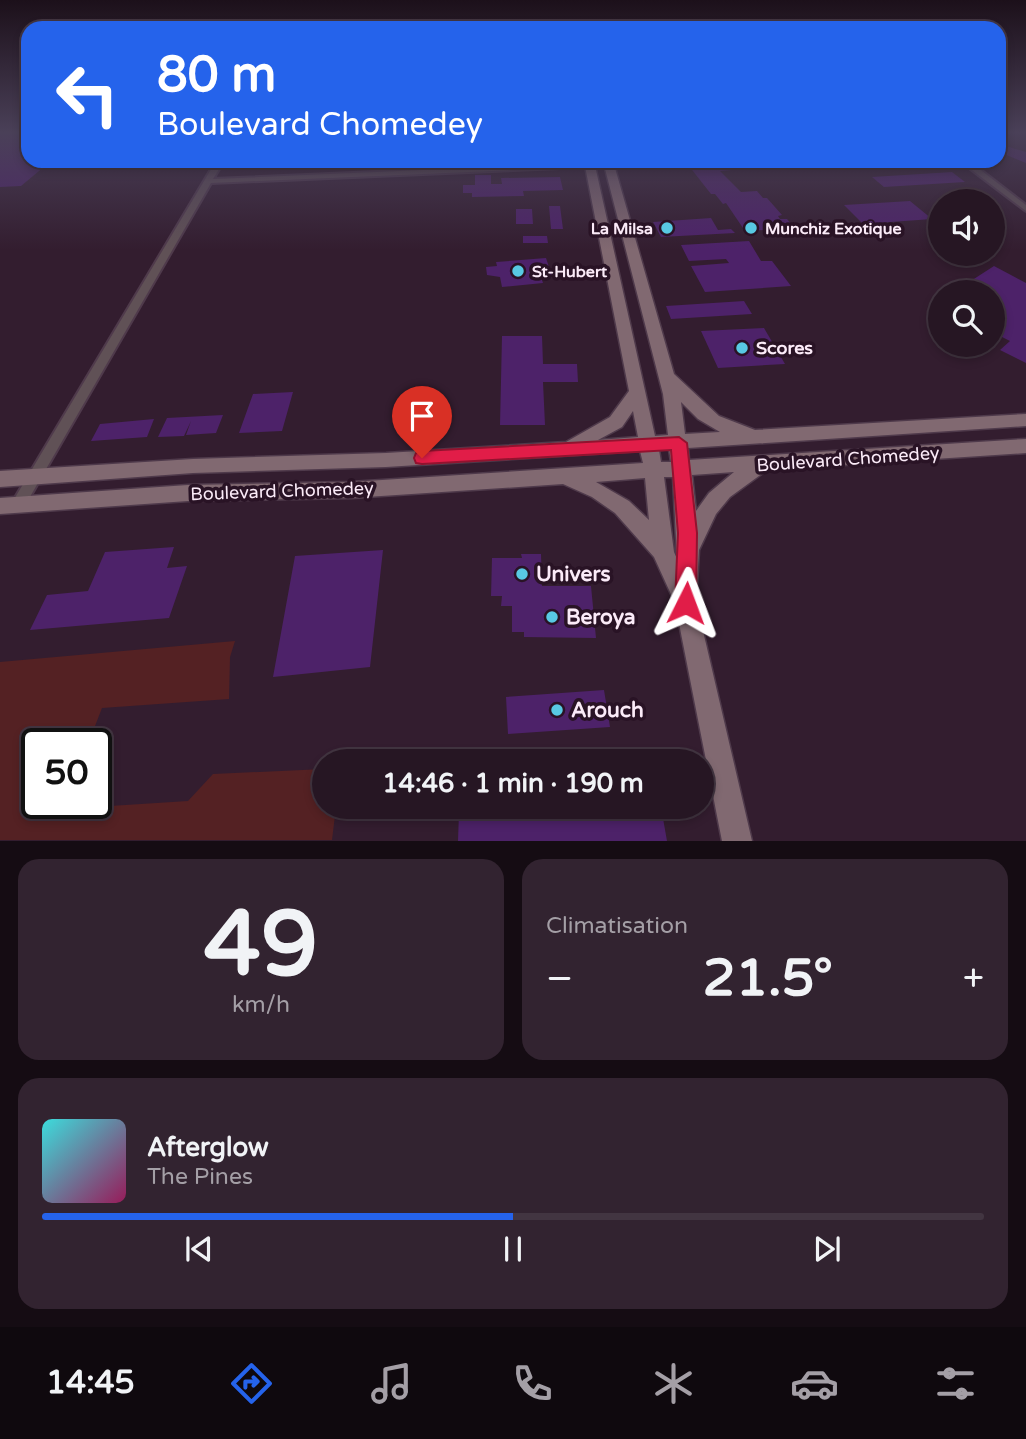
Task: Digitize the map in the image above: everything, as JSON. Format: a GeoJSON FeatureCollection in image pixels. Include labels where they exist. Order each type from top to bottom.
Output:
{"type":"FeatureCollection","features":[{"type":"Feature","properties":{"kind":"main road"},"geometry":{"type":"LineString","coordinates":[[591,171],[649,444],[663,552]]}},
{"type":"Feature","properties":{"kind":"main road"},"geometry":{"type":"LineString","coordinates":[[611,171],[668,376],[682,470],[688,551],[686,603]]}},
{"type":"Feature","properties":{"kind":"main road"},"geometry":{"type":"LineString","coordinates":[[668,376],[709,419],[740,432],[770,437]]}},
{"type":"Feature","properties":{"kind":"main road"},"geometry":{"type":"LineString","coordinates":[[561,449],[611,426],[638,390]]}},
{"type":"Feature","properties":{"kind":"main road","name":"Boulevard Chomedey"},"geometry":{"type":"LineString","coordinates":[[0,479],[221,465],[321,464],[1026,420]]}},
{"type":"Feature","properties":{"kind":"main road","name":"Boulevard Chomedey"},"geometry":{"type":"LineString","coordinates":[[9,505],[188,493],[339,490],[654,472],[1026,446]]}},
{"type":"Feature","properties":{"kind":"main road"},"geometry":{"type":"LineString","coordinates":[[688,551],[705,512],[715,497],[762,465]]}},
{"type":"Feature","properties":{"kind":"main road"},"geometry":{"type":"LineString","coordinates":[[563,476],[613,499],[633,516],[663,552],[686,603],[737,841]]}},
{"type":"Feature","properties":{"kind":"street"},"geometry":{"type":"LineString","coordinates":[[9,505],[36,476],[214,171]]}},
{"type":"Feature","properties":{"kind":"street"},"geometry":{"type":"LineString","coordinates":[[208,181],[352,171]]}},
{"type":"Feature","properties":{"kind":"street"},"geometry":{"type":"LineString","coordinates":[[977,171],[1026,209]]}},
{"type":"Feature","properties":{"kind":"shaded area"},"geometry":{"type":"Polygon","coordinates":[[[235,641],[230,657],[229,699],[102,708],[94,728],[21,728],[21,819],[112,819],[112,806],[188,801],[213,774],[312,770],[312,819],[335,819],[332,840],[0,840],[0,662],[235,641]]]}},
{"type":"Feature","properties":{"kind":"building"},"geometry":{"type":"Polygon","coordinates":[[[0,171],[39,171],[21,186],[0,187],[0,171]]]}},
{"type":"Feature","properties":{"kind":"building"},"geometry":{"type":"Polygon","coordinates":[[[693,171],[720,171],[741,192],[757,191],[782,215],[778,216],[780,219],[787,219],[792,225],[786,225],[788,229],[745,231],[726,203],[723,204],[715,194],[711,194],[693,171]]]}},
{"type":"Feature","properties":{"kind":"building"},"geometry":{"type":"Polygon","coordinates":[[[952,172],[965,182],[884,187],[872,177],[952,172]]]}},
{"type":"Feature","properties":{"kind":"building"},"geometry":{"type":"Polygon","coordinates":[[[475,175],[491,175],[491,184],[502,184],[501,178],[560,177],[563,190],[523,191],[524,196],[472,197],[472,193],[463,193],[463,185],[475,185],[475,175]]]}},
{"type":"Feature","properties":{"kind":"building"},"geometry":{"type":"Polygon","coordinates":[[[910,201],[928,216],[928,219],[863,224],[844,205],[910,201]]]}},
{"type":"Feature","properties":{"kind":"building"},"geometry":{"type":"Polygon","coordinates":[[[549,206],[560,206],[563,229],[551,229],[549,206]]]}},
{"type":"Feature","properties":{"kind":"building"},"geometry":{"type":"Polygon","coordinates":[[[516,209],[532,209],[533,224],[516,224],[516,209]]]}},
{"type":"Feature","properties":{"kind":"building"},"geometry":{"type":"Polygon","coordinates":[[[711,218],[718,230],[731,229],[735,233],[661,237],[653,222],[711,218]]]}},
{"type":"Feature","properties":{"kind":"building"},"geometry":{"type":"Polygon","coordinates":[[[523,236],[547,236],[548,243],[523,243],[523,236]]]}},
{"type":"Feature","properties":{"kind":"building"},"geometry":{"type":"Polygon","coordinates":[[[749,241],[761,261],[772,261],[791,286],[705,292],[691,266],[729,263],[726,259],[689,261],[681,245],[749,241]]]}},
{"type":"Feature","properties":{"kind":"building","name":"St-Hubert"},"geometry":{"type":"Polygon","coordinates":[[[546,258],[552,276],[541,277],[543,283],[502,287],[500,277],[487,275],[486,267],[497,266],[496,262],[546,258]]]}},
{"type":"Feature","properties":{"kind":"building"},"geometry":{"type":"Polygon","coordinates":[[[994,266],[1026,283],[1026,363],[1005,352],[1005,346],[1010,341],[1005,338],[1005,280],[972,280],[994,266]]]}},
{"type":"Feature","properties":{"kind":"building"},"geometry":{"type":"Polygon","coordinates":[[[744,301],[752,314],[671,319],[666,306],[744,301]]]}},
{"type":"Feature","properties":{"kind":"building","name":"Scores"},"geometry":{"type":"Polygon","coordinates":[[[764,328],[785,364],[718,368],[701,331],[764,328]]]}},
{"type":"Feature","properties":{"kind":"building"},"geometry":{"type":"Polygon","coordinates":[[[502,336],[542,336],[543,364],[577,364],[578,382],[543,382],[545,425],[500,425],[502,336]]]}},
{"type":"Feature","properties":{"kind":"building"},"geometry":{"type":"Polygon","coordinates":[[[293,392],[282,431],[239,433],[253,394],[293,392]]]}},
{"type":"Feature","properties":{"kind":"building"},"geometry":{"type":"Polygon","coordinates":[[[223,415],[216,433],[186,435],[191,421],[184,436],[158,437],[167,418],[223,415]]]}},
{"type":"Feature","properties":{"kind":"building"},"geometry":{"type":"Polygon","coordinates":[[[154,419],[147,437],[91,441],[100,424],[154,419]]]}},
{"type":"Feature","properties":{"kind":"building"},"geometry":{"type":"Polygon","coordinates":[[[174,547],[167,568],[187,566],[169,618],[30,630],[47,595],[88,591],[105,552],[174,547]]]}},
{"type":"Feature","properties":{"kind":"building"},"geometry":{"type":"Polygon","coordinates":[[[383,550],[370,667],[273,677],[295,556],[383,550]]]}},
{"type":"Feature","properties":{"kind":"building"},"geometry":{"type":"Polygon","coordinates":[[[521,554],[541,554],[542,586],[591,586],[596,638],[524,637],[524,632],[512,632],[512,606],[501,606],[502,596],[491,596],[492,558],[522,558],[521,554]]]}},
{"type":"Feature","properties":{"kind":"building"},"geometry":{"type":"Polygon","coordinates":[[[604,690],[610,727],[508,734],[506,697],[604,690]]]}},
{"type":"Feature","properties":{"kind":"building"},"geometry":{"type":"Polygon","coordinates":[[[459,819],[663,819],[667,841],[458,841],[459,819]]]}},
{"type":"Feature","properties":{"kind":"place","name":"La Milsa"},"geometry":{"type":"Point","coordinates":[667,228]}},
{"type":"Feature","properties":{"kind":"place","name":"Munchiz Exotique"},"geometry":{"type":"Point","coordinates":[751,228]}},
{"type":"Feature","properties":{"kind":"place","name":"St-Hubert"},"geometry":{"type":"Point","coordinates":[518,271]}},
{"type":"Feature","properties":{"kind":"place","name":"Scores"},"geometry":{"type":"Point","coordinates":[742,348]}},
{"type":"Feature","properties":{"kind":"place","name":"Univers"},"geometry":{"type":"Point","coordinates":[522,574]}},
{"type":"Feature","properties":{"kind":"place","name":"Beroya"},"geometry":{"type":"Point","coordinates":[552,617]}},
{"type":"Feature","properties":{"kind":"place","name":"Arouch"},"geometry":{"type":"Point","coordinates":[557,710]}},
{"type":"Feature","properties":{"kind":"route"},"geometry":{"type":"LineString","coordinates":[[422,458],[679,443],[688,533],[686,603]]}}]}
